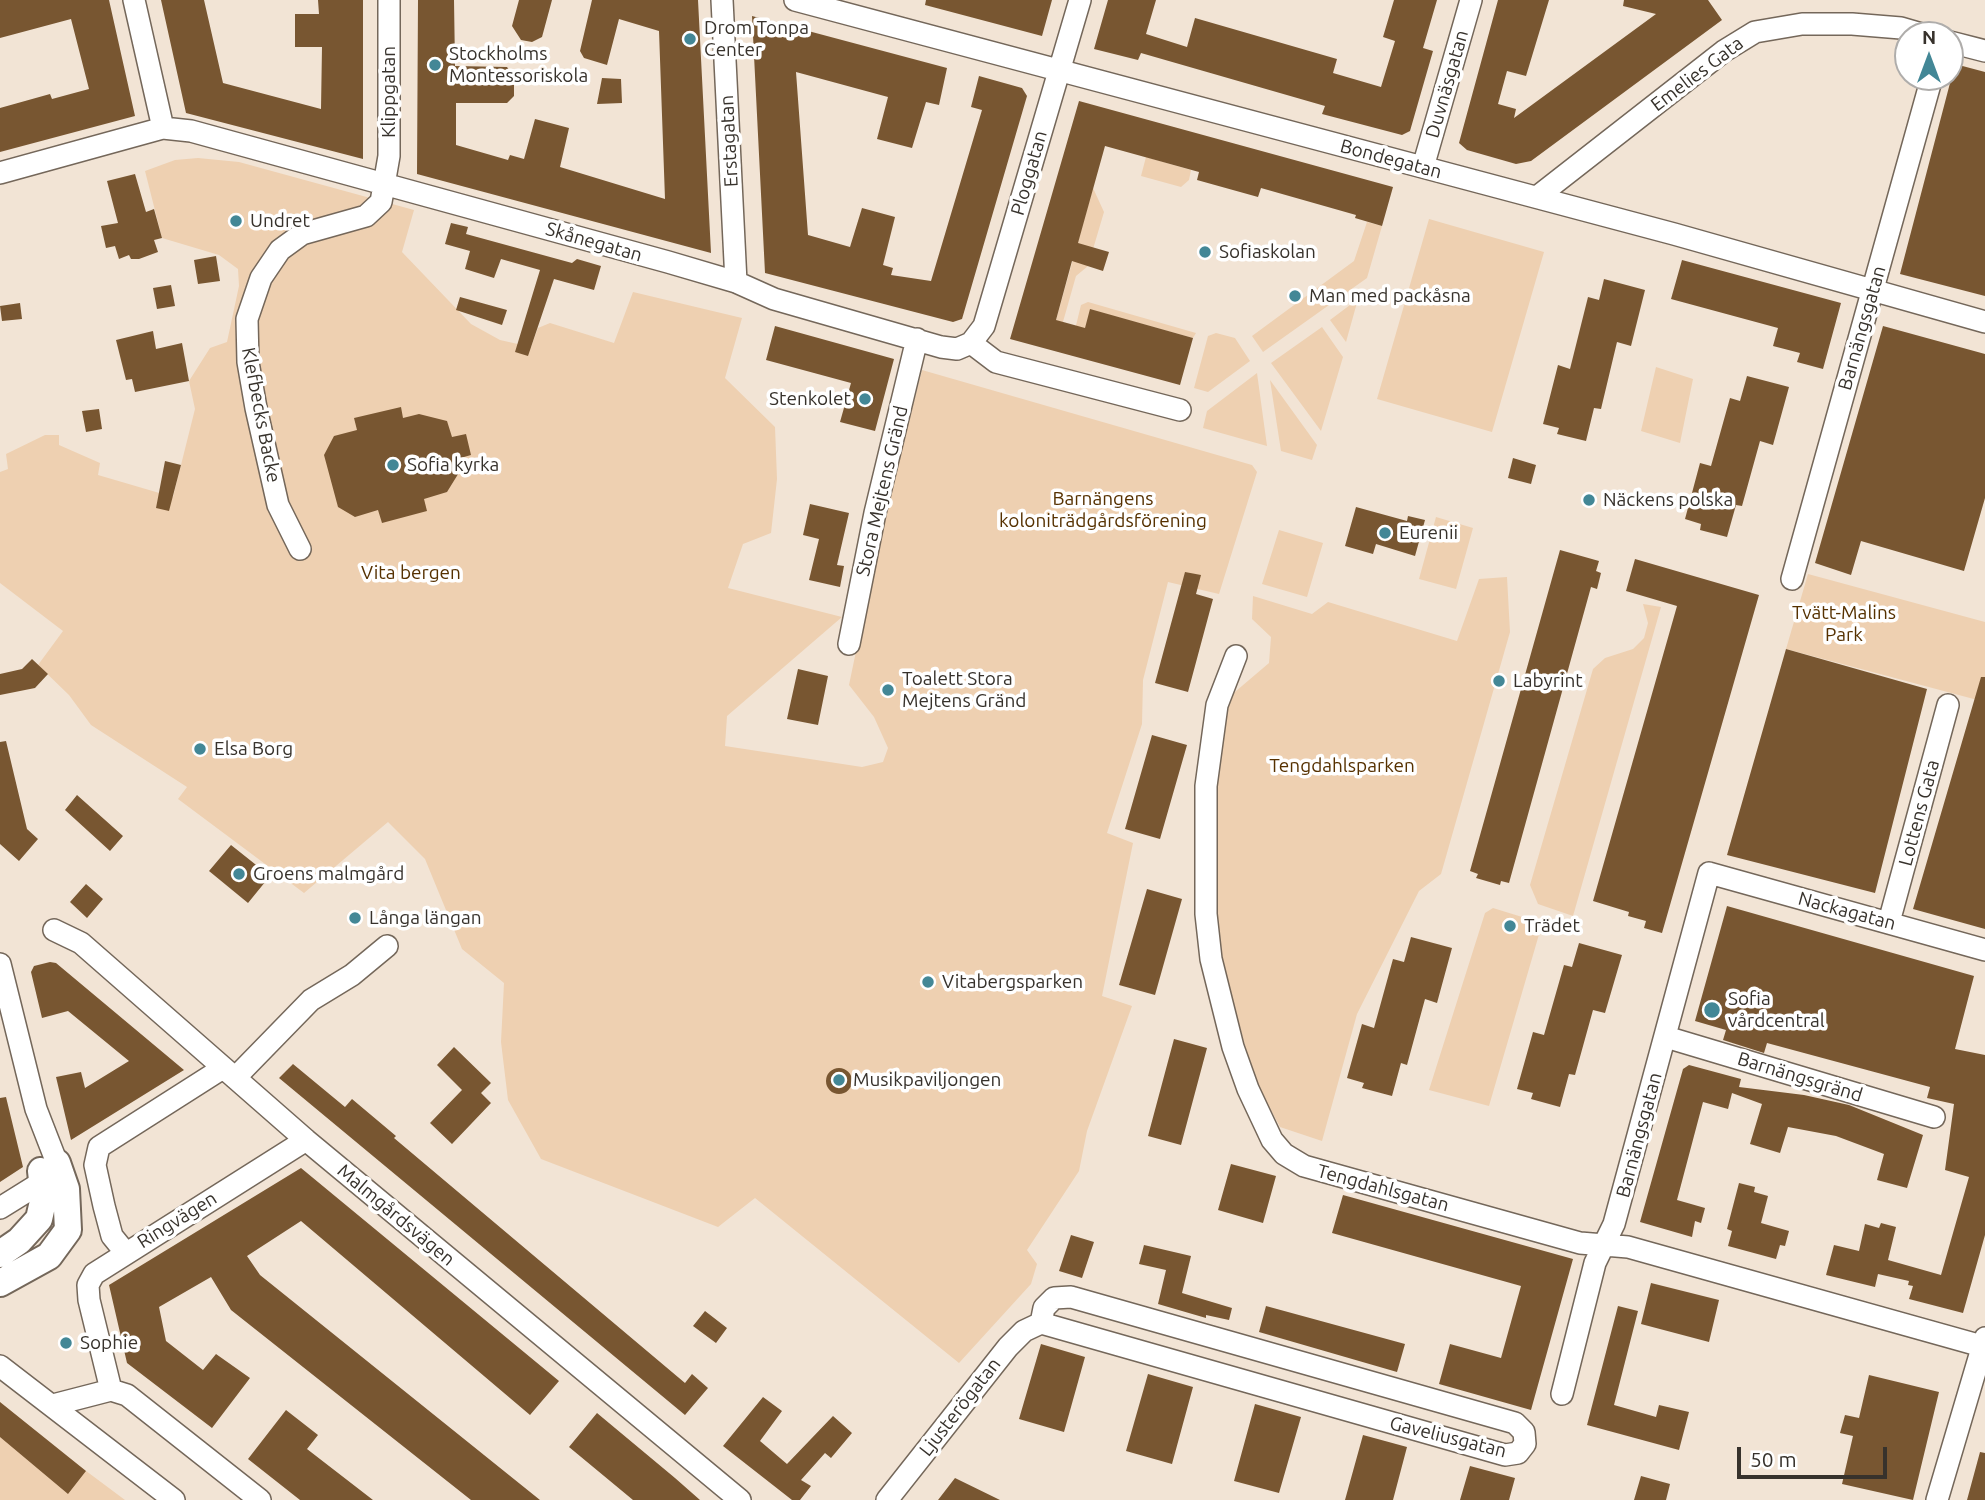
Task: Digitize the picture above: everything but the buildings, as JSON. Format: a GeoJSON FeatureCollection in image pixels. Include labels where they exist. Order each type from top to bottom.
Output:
{"type":"FeatureCollection","features":[{"type":"Feature","properties":{"kind":"main road"},"geometry":{"type":"LineString","coordinates":[[0,1283],[49,1256],[68,1230],[69,1212],[47,1172]]}},
{"type":"Feature","properties":{"kind":"main road"},"geometry":{"type":"LineString","coordinates":[[0,1254],[19,1241],[39,1219],[47,1172]]}},
{"type":"Feature","properties":{"kind":"street"},"geometry":{"type":"LineString","coordinates":[[134,0],[163,128]]}},
{"type":"Feature","properties":{"kind":"street","name":"Klippgatan"},"geometry":{"type":"LineString","coordinates":[[384,183],[389,156],[389,0]]}},
{"type":"Feature","properties":{"kind":"street","name":"Erstagatan"},"geometry":{"type":"LineString","coordinates":[[722,0],[736,282]]}},
{"type":"Feature","properties":{"kind":"street","name":"Bondegatan"},"geometry":{"type":"LineString","coordinates":[[795,0],[874,10],[1059,70],[1538,197],[1985,322]]}},
{"type":"Feature","properties":{"kind":"street","name":"Ploggatan"},"geometry":{"type":"LineString","coordinates":[[971,343],[985,326],[1080,0]]}},
{"type":"Feature","properties":{"kind":"street","name":"Duvnäsgatan"},"geometry":{"type":"LineString","coordinates":[[1423,167],[1471,0]]}},
{"type":"Feature","properties":{"kind":"street","name":"Emelies Gata"},"geometry":{"type":"LineString","coordinates":[[1538,197],[1724,51],[1755,32],[1802,23],[1894,27]]}},
{"type":"Feature","properties":{"kind":"street"},"geometry":{"type":"LineString","coordinates":[[1964,46],[1985,51]]}},
{"type":"Feature","properties":{"kind":"street","name":"Barnängsgatan"},"geometry":{"type":"LineString","coordinates":[[1792,579],[1928,91]]}},
{"type":"Feature","properties":{"kind":"street","name":"Skånegatan"},"geometry":{"type":"LineString","coordinates":[[0,173],[163,128],[191,131],[736,282],[774,299],[917,340],[949,348],[971,343]]}},
{"type":"Feature","properties":{"kind":"street","name":"Klefbecks Backe"},"geometry":{"type":"LineString","coordinates":[[300,550],[278,505],[256,408],[246,337],[250,302],[261,278],[280,250],[302,234],[375,211],[381,202],[384,183]]}},
{"type":"Feature","properties":{"kind":"street","name":"Stora Mejtens Gränd"},"geometry":{"type":"LineString","coordinates":[[849,644],[875,513],[917,340]]}},
{"type":"Feature","properties":{"kind":"street"},"geometry":{"type":"LineString","coordinates":[[971,343],[996,362],[1180,410]]}},
{"type":"Feature","properties":{"kind":"street","name":"Tengdahlsgatan"},"geometry":{"type":"LineString","coordinates":[[1236,656],[1217,705],[1207,776],[1203,828],[1206,914],[1211,959],[1233,1047],[1248,1089],[1272,1140],[1293,1162],[1580,1243],[1628,1247],[1984,1344]]}},
{"type":"Feature","properties":{"kind":"street","name":"Lottens Gata"},"geometry":{"type":"LineString","coordinates":[[1889,922],[1948,705]]}},
{"type":"Feature","properties":{"kind":"street","name":"Barnängsgatan"},"geometry":{"type":"LineString","coordinates":[[1562,1394],[1595,1263],[1614,1224],[1709,873]]}},
{"type":"Feature","properties":{"kind":"street","name":"Nackagatan"},"geometry":{"type":"LineString","coordinates":[[1709,873],[1985,950]]}},
{"type":"Feature","properties":{"kind":"street","name":"Malmgårdsvägen"},"geometry":{"type":"LineString","coordinates":[[54,930],[81,943],[306,1140],[740,1500]]}},
{"type":"Feature","properties":{"kind":"street","name":"Ringvägen"},"geometry":{"type":"LineString","coordinates":[[306,1140],[125,1252],[112,1236],[95,1165],[99,1147],[229,1073],[311,1000],[352,975],[387,946]]}},
{"type":"Feature","properties":{"kind":"street"},"geometry":{"type":"LineString","coordinates":[[0,964],[36,1109],[47,1172],[0,1208]]}},
{"type":"Feature","properties":{"kind":"street","name":"Barnängsgränd"},"geometry":{"type":"LineString","coordinates":[[1666,1037],[1934,1117]]}},
{"type":"Feature","properties":{"kind":"street"},"geometry":{"type":"LineString","coordinates":[[111,1390],[88,1285],[94,1274],[125,1252]]}},
{"type":"Feature","properties":{"kind":"street","name":"Gaveliusgatan"},"geometry":{"type":"LineString","coordinates":[[1071,1297],[1268,1354],[1515,1423],[1524,1432],[1525,1444],[1518,1454],[1505,1455],[1041,1323],[1045,1308],[1054,1298],[1071,1297]]}},
{"type":"Feature","properties":{"kind":"street","name":"Ljusterögatan"},"geometry":{"type":"LineString","coordinates":[[887,1500],[1008,1347],[1024,1331],[1041,1323]]}},
{"type":"Feature","properties":{"kind":"street"},"geometry":{"type":"LineString","coordinates":[[1937,1500],[1984,1344]]}},
{"type":"Feature","properties":{"kind":"street"},"geometry":{"type":"LineString","coordinates":[[1258,1386],[1268,1354]]}},
{"type":"Feature","properties":{"kind":"street"},"geometry":{"type":"LineString","coordinates":[[0,1366],[18,1383],[53,1405],[174,1500]]}},
{"type":"Feature","properties":{"kind":"street"},"geometry":{"type":"LineString","coordinates":[[53,1405],[111,1390],[127,1395],[260,1500]]}},
{"type":"Feature","properties":{"kind":"green space"},"geometry":{"type":"Polygon","coordinates":[[[1146,157],[1191,170],[1189,180],[1181,187],[1141,176],[1146,157]]]}},
{"type":"Feature","properties":{"kind":"green space","name":"Vita bergen"},"geometry":{"type":"Polygon","coordinates":[[[198,158],[239,162],[414,210],[402,252],[471,324],[500,340],[531,347],[538,328],[550,323],[614,343],[633,292],[742,318],[725,378],[775,427],[777,479],[771,533],[743,544],[728,588],[842,617],[727,716],[725,746],[862,767],[883,762],[888,748],[874,717],[849,685],[881,531],[922,370],[1252,465],[1257,472],[1219,594],[1168,582],[1143,680],[1142,724],[1107,833],[1133,843],[1102,996],[1132,1006],[1087,1131],[1079,1171],[1027,1250],[1037,1264],[1031,1284],[959,1363],[755,1198],[718,1227],[541,1159],[508,1100],[501,1042],[504,983],[462,949],[425,859],[388,822],[304,893],[178,799],[187,787],[91,725],[69,695],[38,665],[63,631],[0,583],[0,472],[8,469],[6,454],[45,435],[59,435],[59,445],[100,463],[98,475],[173,497],[195,409],[189,381],[210,348],[227,342],[239,286],[238,269],[219,255],[162,238],[145,171],[175,160],[198,158]]]}},
{"type":"Feature","properties":{"kind":"green space"},"geometry":{"type":"Polygon","coordinates":[[[1093,188],[1104,212],[1088,266],[1076,276],[1055,350],[1056,320],[1093,188]]]}},
{"type":"Feature","properties":{"kind":"green space"},"geometry":{"type":"Polygon","coordinates":[[[1429,219],[1544,252],[1492,432],[1377,399],[1429,219]]]}},
{"type":"Feature","properties":{"kind":"green space"},"geometry":{"type":"Polygon","coordinates":[[[1367,222],[1382,226],[1367,278],[1263,352],[1252,336],[1354,261],[1367,222]]]}},
{"type":"Feature","properties":{"kind":"green space"},"geometry":{"type":"Polygon","coordinates":[[[1358,299],[1346,342],[1330,320],[1358,299]]]}},
{"type":"Feature","properties":{"kind":"green space"},"geometry":{"type":"Polygon","coordinates":[[[1088,302],[1196,333],[1193,338],[1091,310],[1077,356],[1069,354],[1081,305],[1088,302]]]}},
{"type":"Feature","properties":{"kind":"green space"},"geometry":{"type":"Polygon","coordinates":[[[1322,327],[1343,357],[1321,431],[1271,363],[1322,327]]]}},
{"type":"Feature","properties":{"kind":"green space"},"geometry":{"type":"Polygon","coordinates":[[[1216,333],[1235,338],[1250,361],[1208,392],[1194,388],[1208,336],[1216,333]]]}},
{"type":"Feature","properties":{"kind":"green space"},"geometry":{"type":"Polygon","coordinates":[[[1656,367],[1693,379],[1680,443],[1641,431],[1656,367]]]}},
{"type":"Feature","properties":{"kind":"green space"},"geometry":{"type":"Polygon","coordinates":[[[1257,373],[1267,446],[1203,428],[1207,411],[1257,373]]]}},
{"type":"Feature","properties":{"kind":"green space"},"geometry":{"type":"Polygon","coordinates":[[[1270,380],[1317,445],[1312,460],[1281,451],[1270,380]]]}},
{"type":"Feature","properties":{"kind":"green space"},"geometry":{"type":"Polygon","coordinates":[[[1436,517],[1473,528],[1456,589],[1419,579],[1436,517]]]}},
{"type":"Feature","properties":{"kind":"green space"},"geometry":{"type":"Polygon","coordinates":[[[1279,530],[1323,543],[1307,597],[1262,584],[1279,530]]]}},
{"type":"Feature","properties":{"kind":"green space","name":"Tvätt-Malins Park"},"geometry":{"type":"Polygon","coordinates":[[[1808,574],[1985,622],[1985,702],[1786,649],[1808,574]]]}},
{"type":"Feature","properties":{"kind":"green space","name":"Tengdahlsparken"},"geometry":{"type":"Polygon","coordinates":[[[1507,577],[1510,632],[1441,874],[1419,891],[1357,1014],[1322,1141],[1280,1127],[1255,1080],[1219,955],[1212,881],[1213,786],[1229,697],[1269,663],[1271,637],[1252,619],[1253,596],[1312,614],[1328,602],[1457,641],[1479,579],[1507,577]]]}},
{"type":"Feature","properties":{"kind":"green space"},"geometry":{"type":"Polygon","coordinates":[[[1643,604],[1661,607],[1573,916],[1538,904],[1530,885],[1593,669],[1605,658],[1633,649],[1644,638],[1648,623],[1643,604]]]}},
{"type":"Feature","properties":{"kind":"green space"},"geometry":{"type":"Polygon","coordinates":[[[1493,908],[1535,921],[1540,931],[1489,1106],[1429,1090],[1485,913],[1493,908]]]}},
{"type":"Feature","properties":{"kind":"green space"},"geometry":{"type":"Polygon","coordinates":[[[0,1402],[62,1453],[125,1500],[0,1500],[0,1402]]]}},
{"type":"Feature","properties":{"kind":"place","name":"Drom Tonpa Center"},"geometry":{"type":"Point","coordinates":[690,39]}},
{"type":"Feature","properties":{"kind":"place","name":"Stockholms Montessoriskola"},"geometry":{"type":"Point","coordinates":[435,65]}},
{"type":"Feature","properties":{"kind":"place","name":"Undret"},"geometry":{"type":"Point","coordinates":[236,221]}},
{"type":"Feature","properties":{"kind":"place","name":"Sofiaskolan"},"geometry":{"type":"Point","coordinates":[1205,252]}},
{"type":"Feature","properties":{"kind":"place","name":"Man med packåsna"},"geometry":{"type":"Point","coordinates":[1295,296]}},
{"type":"Feature","properties":{"kind":"place","name":"Stenkolet"},"geometry":{"type":"Point","coordinates":[865,399]}},
{"type":"Feature","properties":{"kind":"place","name":"Sofia kyrka"},"geometry":{"type":"Point","coordinates":[393,465]}},
{"type":"Feature","properties":{"kind":"place","name":"Näckens polska"},"geometry":{"type":"Point","coordinates":[1589,500]}},
{"type":"Feature","properties":{"kind":"place","name":"Eurenii"},"geometry":{"type":"Point","coordinates":[1385,533]}},
{"type":"Feature","properties":{"kind":"place","name":"Labyrint"},"geometry":{"type":"Point","coordinates":[1499,681]}},
{"type":"Feature","properties":{"kind":"place","name":"Toalett Stora Mejtens Gränd"},"geometry":{"type":"Point","coordinates":[888,690]}},
{"type":"Feature","properties":{"kind":"place","name":"Elsa Borg"},"geometry":{"type":"Point","coordinates":[200,749]}},
{"type":"Feature","properties":{"kind":"place","name":"Groens malmgård"},"geometry":{"type":"Point","coordinates":[239,874]}},
{"type":"Feature","properties":{"kind":"place","name":"Långa längan"},"geometry":{"type":"Point","coordinates":[355,918]}},
{"type":"Feature","properties":{"kind":"place","name":"Trädet"},"geometry":{"type":"Point","coordinates":[1510,926]}},
{"type":"Feature","properties":{"kind":"place","name":"Vitabergsparken"},"geometry":{"type":"Point","coordinates":[928,982]}},
{"type":"Feature","properties":{"kind":"place","name":"Sofia vårdcentral"},"geometry":{"type":"Point","coordinates":[1712,1010]}},
{"type":"Feature","properties":{"kind":"place","name":"Musikpaviljongen"},"geometry":{"type":"Point","coordinates":[839,1080]}},
{"type":"Feature","properties":{"kind":"place","name":"Sophie"},"geometry":{"type":"Point","coordinates":[66,1343]}},
{"type":"Feature","properties":{"kind":"park label","name":"Barnängens koloniträdgårdsförening"},"geometry":{"type":"Point","coordinates":[1103,510]}}]}
